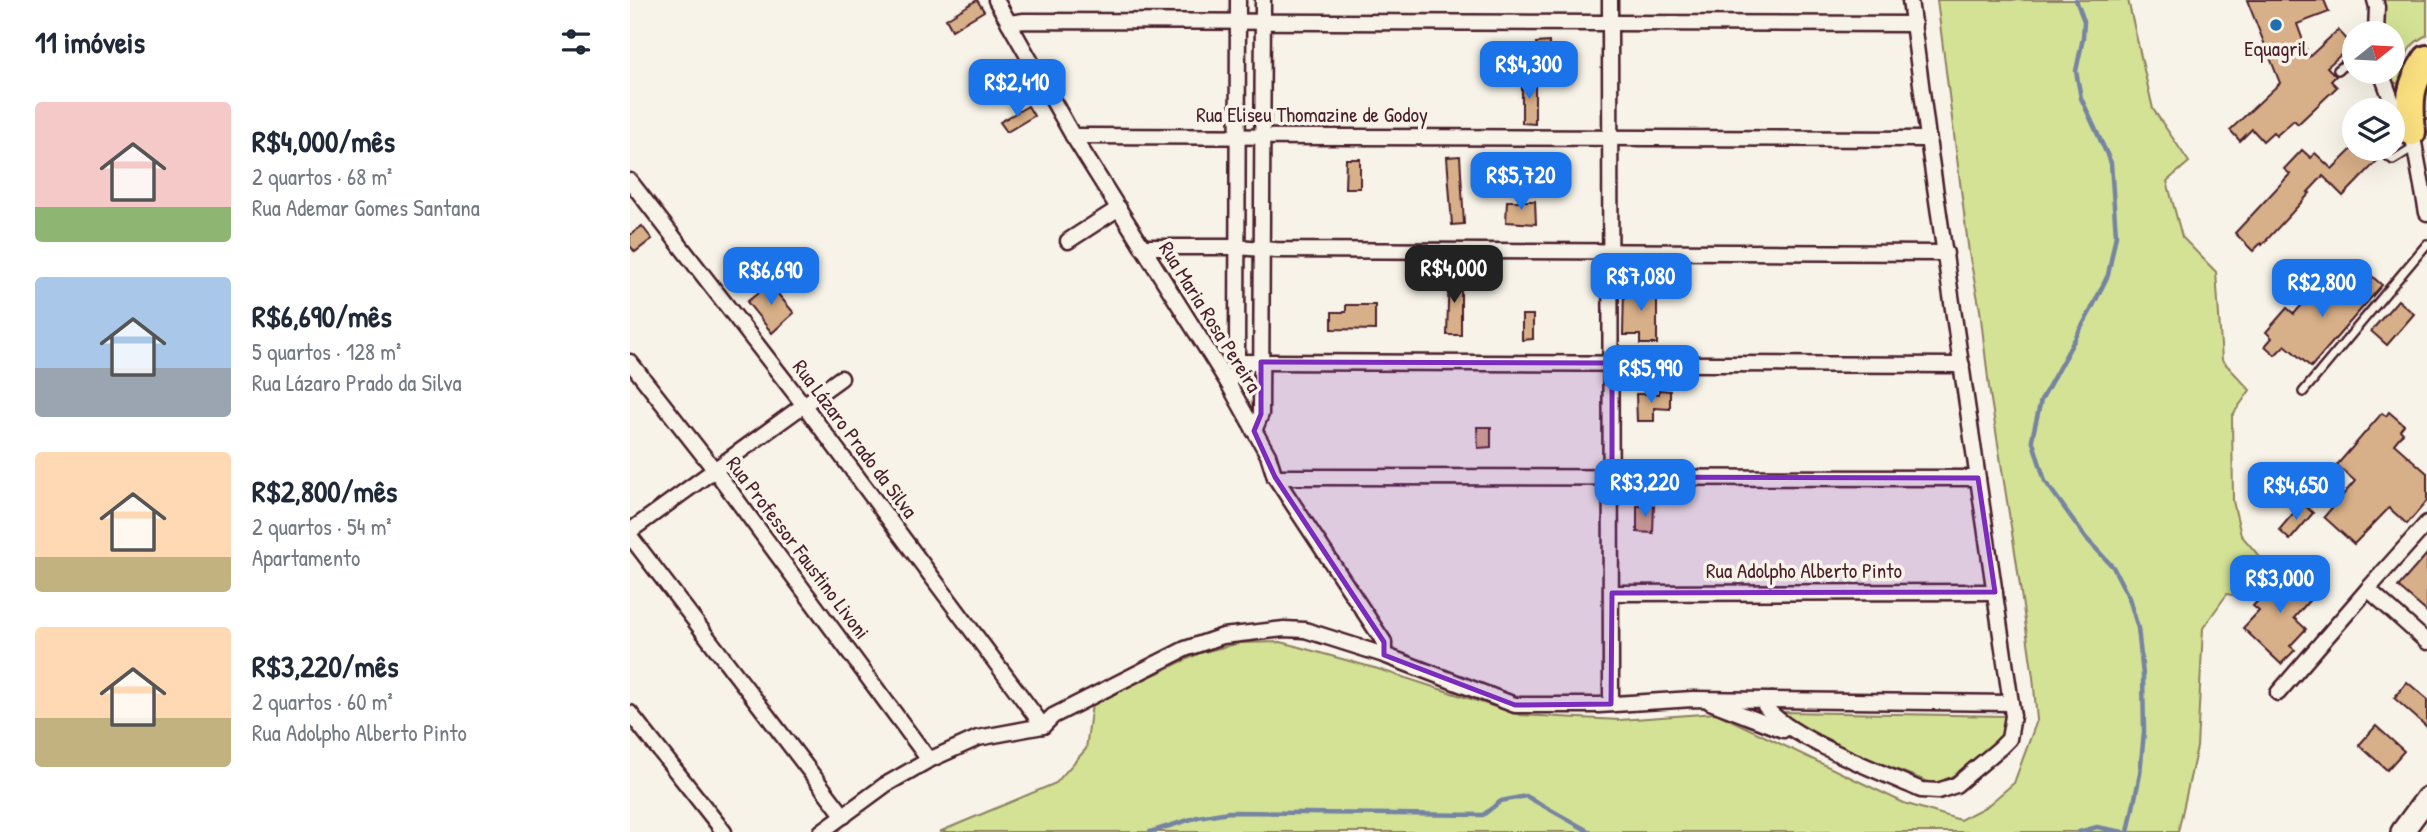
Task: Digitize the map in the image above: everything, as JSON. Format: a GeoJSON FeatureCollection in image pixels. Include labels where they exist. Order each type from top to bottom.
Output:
{"type":"FeatureCollection","features":[{"type":"Feature","properties":{"kind":"highway"},"geometry":{"type":"LineString","coordinates":[[2413,139],[2410,94],[2416,74],[2427,59]]}},
{"type":"Feature","properties":{"kind":"street","name":"Rua Maria Rosa Pereira"},"geometry":{"type":"LineString","coordinates":[[996,0],[1073,136],[1228,383],[1268,455],[1275,477],[1384,642],[1384,655]]}},
{"type":"Feature","properties":{"kind":"street"},"geometry":{"type":"LineString","coordinates":[[1228,383],[1234,375],[1237,362],[1238,0]]}},
{"type":"Feature","properties":{"kind":"street"},"geometry":{"type":"LineString","coordinates":[[1254,431],[1261,414],[1263,0]]}},
{"type":"Feature","properties":{"kind":"street"},"geometry":{"type":"LineString","coordinates":[[1610,0],[1611,704]]}},
{"type":"Feature","properties":{"kind":"street"},"geometry":{"type":"LineString","coordinates":[[1772,700],[1766,702],[1765,706],[1769,713],[1801,735],[1921,790],[1938,790],[1956,785],[2009,739],[2013,716],[1910,0]]}},
{"type":"Feature","properties":{"kind":"street"},"geometry":{"type":"LineString","coordinates":[[2375,0],[2376,21]]}},
{"type":"Feature","properties":{"kind":"street"},"geometry":{"type":"LineString","coordinates":[[1009,23],[1914,24]]}},
{"type":"Feature","properties":{"kind":"street"},"geometry":{"type":"LineString","coordinates":[[2405,127],[2413,139],[2427,213]]}},
{"type":"Feature","properties":{"kind":"street","name":"Rua Eliseu Thomazine de Godoy"},"geometry":{"type":"LineString","coordinates":[[1073,136],[1929,139]]}},
{"type":"Feature","properties":{"kind":"street","name":"Rua Lázaro Prado da Silva"},"geometry":{"type":"LineString","coordinates":[[630,181],[803,404],[1043,726]]}},
{"type":"Feature","properties":{"kind":"street"},"geometry":{"type":"LineString","coordinates":[[1068,241],[1119,208]]}},
{"type":"Feature","properties":{"kind":"street"},"geometry":{"type":"LineString","coordinates":[[1142,247],[1237,247],[1261,250],[1945,253]]}},
{"type":"Feature","properties":{"kind":"street","name":"Rua Professor Faustino Livoni"},"geometry":{"type":"LineString","coordinates":[[630,362],[714,469],[929,760]]}},
{"type":"Feature","properties":{"kind":"street"},"geometry":{"type":"LineString","coordinates":[[1237,362],[1962,365]]}},
{"type":"Feature","properties":{"kind":"street"},"geometry":{"type":"LineString","coordinates":[[841,378],[714,469],[630,534],[844,816]]}},
{"type":"Feature","properties":{"kind":"street"},"geometry":{"type":"LineString","coordinates":[[1275,477],[1978,478]]}},
{"type":"Feature","properties":{"kind":"street"},"geometry":{"type":"LineString","coordinates":[[2278,693],[2427,523]]}},
{"type":"Feature","properties":{"kind":"street"},"geometry":{"type":"LineString","coordinates":[[2368,589],[2427,642]]}},
{"type":"Feature","properties":{"kind":"street","name":"Rua Adolpho Alberto Pinto"},"geometry":{"type":"LineString","coordinates":[[1612,593],[1996,592]]}},
{"type":"Feature","properties":{"kind":"street"},"geometry":{"type":"LineString","coordinates":[[821,832],[885,785],[929,760],[978,738],[1043,726],[1053,716],[1185,649],[1223,636],[1263,630],[1306,629],[1516,705],[1705,699],[2011,703]]}},
{"type":"Feature","properties":{"kind":"street"},"geometry":{"type":"LineString","coordinates":[[1705,699],[1784,731],[1801,735]]}},
{"type":"Feature","properties":{"kind":"street"},"geometry":{"type":"LineString","coordinates":[[630,713],[724,832]]}},
{"type":"Feature","properties":{"kind":"street"},"geometry":{"type":"LineString","coordinates":[[2402,832],[2427,798]]}},
{"type":"Feature","properties":{"kind":"lane"},"geometry":{"type":"LineString","coordinates":[[2338,70],[2342,67]]}},
{"type":"Feature","properties":{"kind":"lane"},"geometry":{"type":"LineString","coordinates":[[2405,147],[2413,139]]}},
{"type":"Feature","properties":{"kind":"lane"},"geometry":{"type":"LineString","coordinates":[[2303,392],[2427,244]]}},
{"type":"Feature","properties":{"kind":"highlighted area"},"geometry":{"type":"Polygon","coordinates":[[[1261,362],[1612,363],[1612,477],[1978,478],[1995,592],[1612,593],[1611,704],[1515,705],[1384,655],[1384,642],[1275,477],[1254,431],[1261,414],[1261,362]]]}},
{"type":"Feature","properties":{"kind":"green space"},"geometry":{"type":"Polygon","coordinates":[[[1937,0],[2128,0],[2153,109],[2189,162],[2167,181],[2182,237],[2216,272],[2222,360],[2250,390],[2232,416],[2233,501],[2241,535],[2265,563],[2263,573],[2243,597],[2227,594],[2203,628],[2197,747],[2178,832],[939,832],[1056,783],[1086,749],[1092,704],[1200,653],[1240,643],[1281,642],[1378,669],[1520,715],[1620,720],[1716,713],[1904,803],[1960,820],[1987,806],[2014,783],[2037,720],[1980,310],[1969,253],[1937,0]]]}},
{"type":"Feature","properties":{"kind":"green space"},"geometry":{"type":"Polygon","coordinates":[[[2383,0],[2427,0],[2427,35],[2411,47],[2407,54],[2405,72],[2405,21],[2382,21],[2383,0]]]}},
{"type":"Feature","properties":{"kind":"green space"},"geometry":{"type":"Polygon","coordinates":[[[1781,713],[2006,716],[2002,735],[1989,752],[1959,773],[1931,783],[1781,724],[1781,713]]]}},
{"type":"Feature","properties":{"kind":"building"},"geometry":{"type":"Polygon","coordinates":[[[977,0],[984,11],[952,30],[946,19],[977,0]]]}},
{"type":"Feature","properties":{"kind":"building"},"geometry":{"type":"Polygon","coordinates":[[[2247,0],[2324,0],[2329,12],[2297,24],[2309,57],[2338,30],[2342,34],[2342,54],[2327,67],[2336,76],[2331,81],[2337,87],[2298,124],[2294,120],[2276,136],[2273,132],[2263,141],[2252,129],[2240,141],[2230,130],[2280,83],[2247,0]]]}},
{"type":"Feature","properties":{"kind":"building"},"geometry":{"type":"Polygon","coordinates":[[[1549,42],[1550,77],[1537,77],[1536,43],[1549,42]]]}},
{"type":"Feature","properties":{"kind":"building"},"geometry":{"type":"Polygon","coordinates":[[[1522,78],[1535,78],[1535,124],[1522,123],[1522,78]]]}},
{"type":"Feature","properties":{"kind":"building"},"geometry":{"type":"Polygon","coordinates":[[[1028,106],[1034,116],[1007,132],[1000,122],[1028,106]]]}},
{"type":"Feature","properties":{"kind":"building"},"geometry":{"type":"Polygon","coordinates":[[[2302,150],[2311,158],[2315,153],[2332,169],[2342,159],[2377,161],[2343,196],[2323,176],[2262,245],[2261,243],[2253,251],[2235,233],[2290,174],[2284,169],[2302,150]]]}},
{"type":"Feature","properties":{"kind":"building"},"geometry":{"type":"Polygon","coordinates":[[[1460,156],[1464,224],[1452,225],[1447,157],[1460,156]]]}},
{"type":"Feature","properties":{"kind":"building"},"geometry":{"type":"Polygon","coordinates":[[[1346,159],[1360,159],[1360,188],[1345,188],[1346,159]]]}},
{"type":"Feature","properties":{"kind":"building"},"geometry":{"type":"Polygon","coordinates":[[[1507,201],[1535,201],[1536,224],[1506,222],[1507,201]]]}},
{"type":"Feature","properties":{"kind":"building"},"geometry":{"type":"Polygon","coordinates":[[[642,226],[652,239],[635,252],[630,246],[630,235],[642,226]]]}},
{"type":"Feature","properties":{"kind":"building"},"geometry":{"type":"Polygon","coordinates":[[[2359,265],[2382,285],[2311,367],[2285,345],[2275,355],[2265,346],[2272,338],[2266,332],[2287,308],[2294,314],[2310,295],[2324,307],[2359,265]]]}},
{"type":"Feature","properties":{"kind":"building"},"geometry":{"type":"Polygon","coordinates":[[[1449,273],[1461,274],[1461,335],[1447,335],[1449,273]]]}},
{"type":"Feature","properties":{"kind":"building"},"geometry":{"type":"Polygon","coordinates":[[[773,281],[780,290],[777,293],[794,313],[772,333],[747,302],[773,281]]]}},
{"type":"Feature","properties":{"kind":"building"},"geometry":{"type":"Polygon","coordinates":[[[1647,282],[1657,282],[1657,344],[1640,344],[1640,335],[1623,335],[1624,287],[1647,288],[1647,282]]]}},
{"type":"Feature","properties":{"kind":"building"},"geometry":{"type":"Polygon","coordinates":[[[2398,300],[2414,314],[2387,345],[2371,331],[2398,300]]]}},
{"type":"Feature","properties":{"kind":"building"},"geometry":{"type":"Polygon","coordinates":[[[1346,305],[1375,305],[1375,330],[1332,329],[1332,312],[1346,312],[1346,305]]]}},
{"type":"Feature","properties":{"kind":"building"},"geometry":{"type":"Polygon","coordinates":[[[1522,315],[1533,315],[1533,339],[1522,340],[1522,315]]]}},
{"type":"Feature","properties":{"kind":"building"},"geometry":{"type":"Polygon","coordinates":[[[1659,390],[1670,391],[1670,409],[1654,408],[1654,421],[1637,421],[1636,394],[1659,394],[1659,390]]]}},
{"type":"Feature","properties":{"kind":"building"},"geometry":{"type":"Polygon","coordinates":[[[2389,412],[2404,425],[2400,430],[2403,433],[2394,444],[2427,473],[2427,501],[2407,524],[2389,508],[2354,544],[2324,517],[2355,481],[2337,465],[2382,413],[2386,416],[2389,412]]]}},
{"type":"Feature","properties":{"kind":"building"},"geometry":{"type":"Polygon","coordinates":[[[1477,427],[1491,427],[1491,447],[1478,448],[1477,427]]]}},
{"type":"Feature","properties":{"kind":"building"},"geometry":{"type":"Polygon","coordinates":[[[2302,503],[2313,513],[2290,540],[2279,530],[2302,503]]]}},
{"type":"Feature","properties":{"kind":"building"},"geometry":{"type":"Polygon","coordinates":[[[1637,506],[1654,506],[1653,533],[1637,532],[1637,506]]]}},
{"type":"Feature","properties":{"kind":"building"},"geometry":{"type":"Polygon","coordinates":[[[2427,554],[2427,612],[2398,587],[2427,554]]]}},
{"type":"Feature","properties":{"kind":"building"},"geometry":{"type":"Polygon","coordinates":[[[2284,567],[2314,595],[2294,618],[2306,629],[2290,646],[2295,650],[2281,664],[2243,628],[2259,611],[2253,606],[2284,567]]]}},
{"type":"Feature","properties":{"kind":"building"},"geometry":{"type":"Polygon","coordinates":[[[2407,682],[2427,699],[2427,727],[2394,698],[2407,682]]]}},
{"type":"Feature","properties":{"kind":"building"},"geometry":{"type":"Polygon","coordinates":[[[2376,726],[2404,751],[2387,770],[2359,745],[2376,726]]]}},
{"type":"Feature","properties":{"kind":"waterway"},"geometry":{"type":"LineString","coordinates":[[2076,0],[2084,21],[2076,71],[2081,98],[2111,163],[2116,235],[2108,275],[2041,400],[2032,439],[2045,481],[2086,538],[2113,567],[2129,598],[2138,628],[2143,675],[2144,732],[2140,774],[2128,832]]}},
{"type":"Feature","properties":{"kind":"waterway"},"geometry":{"type":"LineString","coordinates":[[1150,832],[1198,817],[1229,812],[1483,815],[1501,801],[1526,796],[1590,832]]}},
{"type":"Feature","properties":{"kind":"waterway"},"geometry":{"type":"LineString","coordinates":[[2079,832],[2097,827],[2123,832]]}},
{"type":"Feature","properties":{"kind":"place","name":"Equagril"},"geometry":{"type":"Point","coordinates":[2276,25]}}]}
